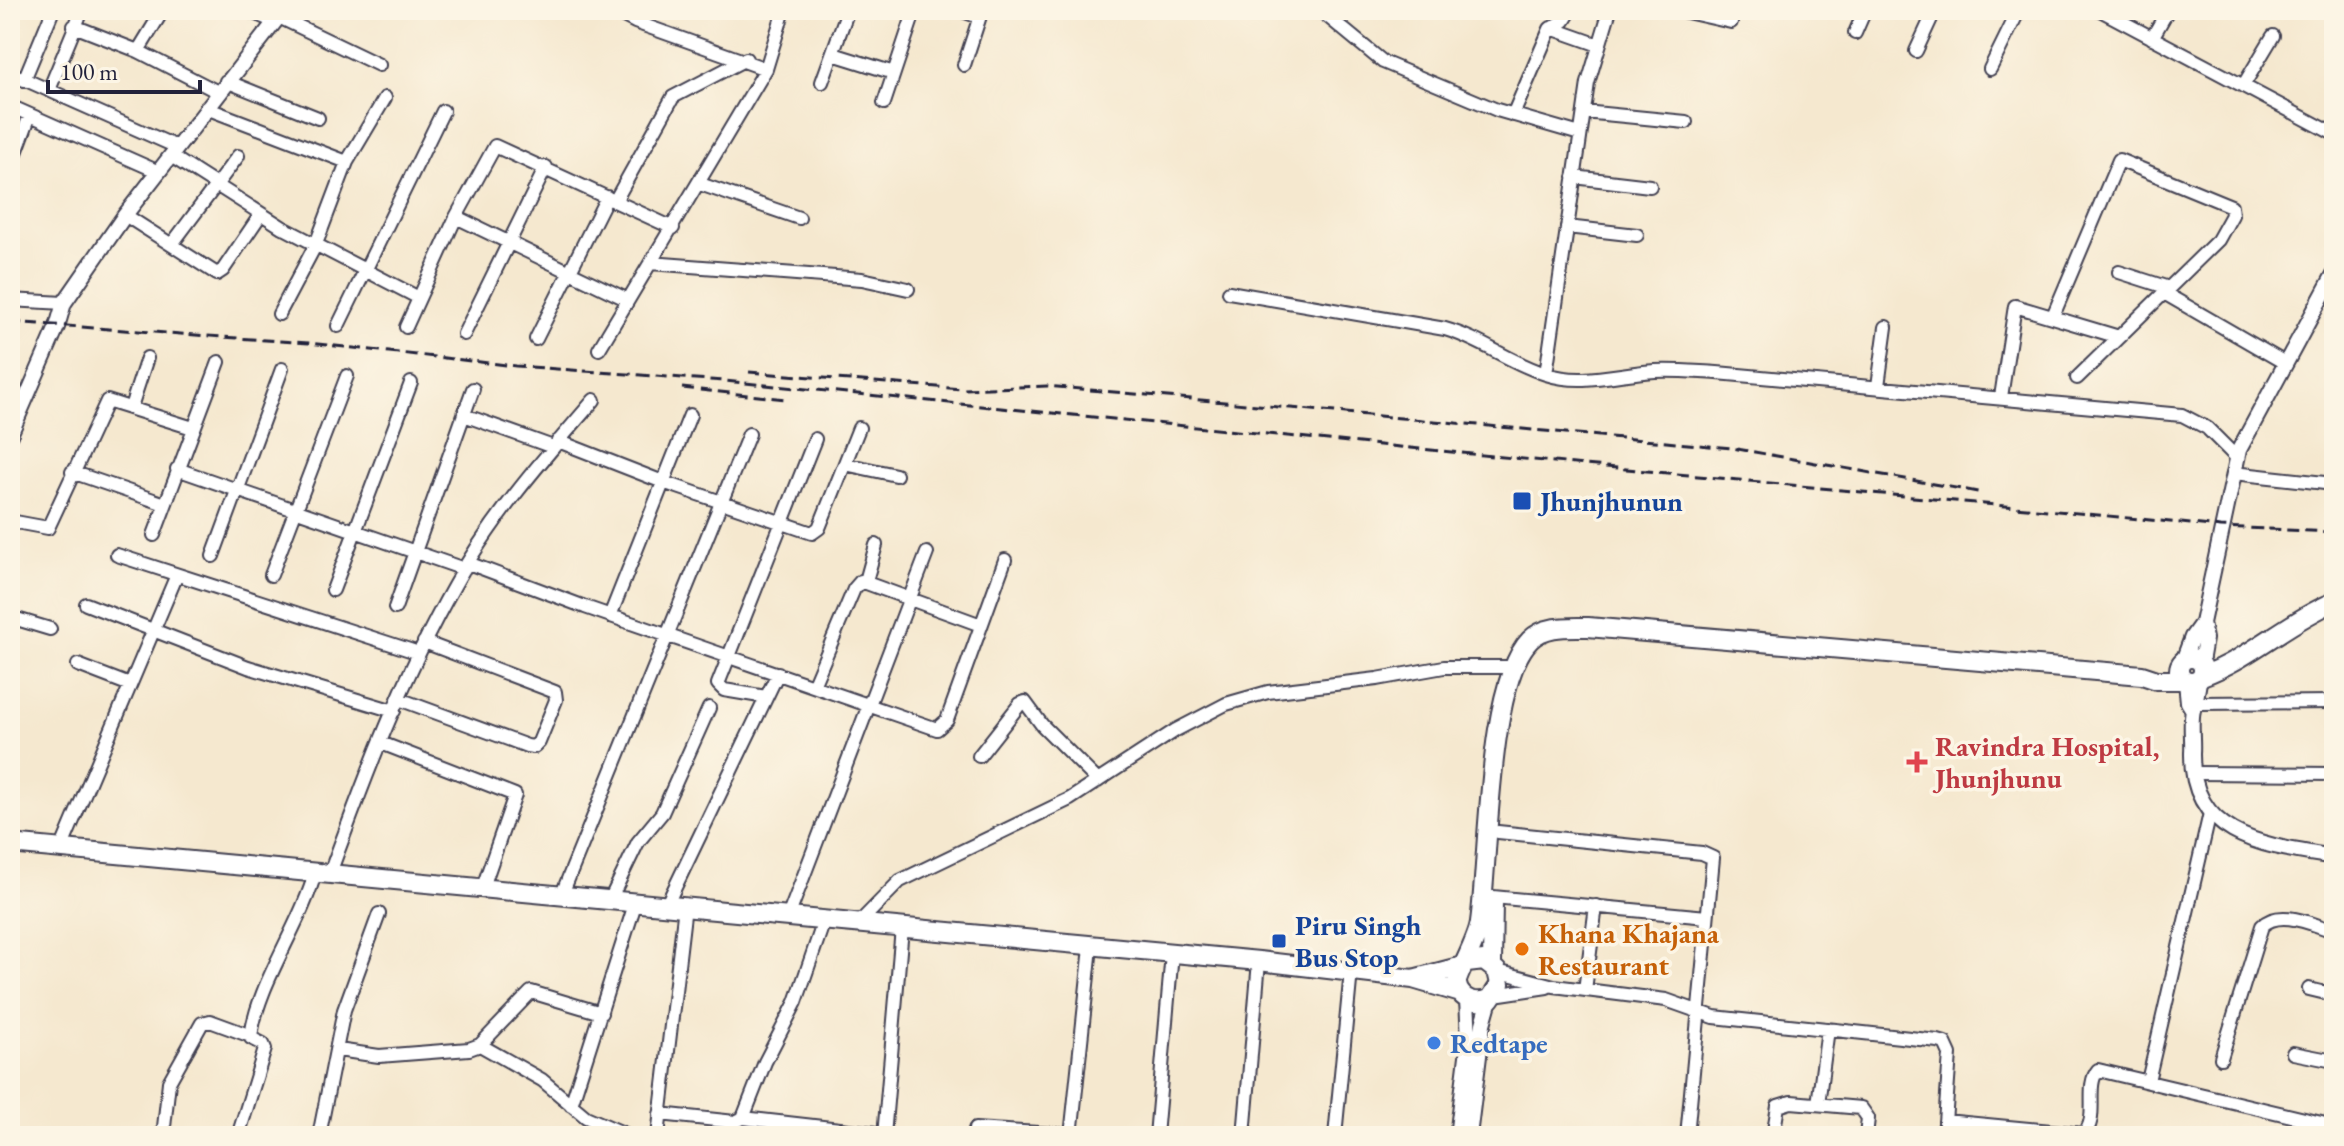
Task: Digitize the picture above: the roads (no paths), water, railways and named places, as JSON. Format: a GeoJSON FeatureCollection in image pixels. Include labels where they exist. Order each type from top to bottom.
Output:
{"type":"FeatureCollection","features":[{"type":"Feature","properties":{"kind":"main road"},"geometry":{"type":"LineString","coordinates":[[1464,996],[1457,977],[1480,927],[1500,715],[1514,667],[1531,639],[1545,630],[1562,627],[2142,675],[2224,668],[2239,656],[2334,602]]}},
{"type":"Feature","properties":{"kind":"main road"},"geometry":{"type":"LineString","coordinates":[[10,844],[1259,961],[1413,979],[1474,1002],[1492,997],[1500,984],[1494,968],[1493,897],[1510,714],[1505,697]]}},
{"type":"Feature","properties":{"kind":"main road"},"geometry":{"type":"LineString","coordinates":[[1413,979],[1476,960],[1494,968]]}},
{"type":"Feature","properties":{"kind":"street"},"geometry":{"type":"LineString","coordinates":[[24,80],[53,10]]}},
{"type":"Feature","properties":{"kind":"street"},"geometry":{"type":"LineString","coordinates":[[49,90],[82,10]]}},
{"type":"Feature","properties":{"kind":"street"},"geometry":{"type":"LineString","coordinates":[[138,51],[163,10]]}},
{"type":"Feature","properties":{"kind":"street"},"geometry":{"type":"LineString","coordinates":[[247,10],[279,16],[379,65]]}},
{"type":"Feature","properties":{"kind":"street"},"geometry":{"type":"LineString","coordinates":[[612,10],[635,22],[746,59],[766,69]]}},
{"type":"Feature","properties":{"kind":"street"},"geometry":{"type":"LineString","coordinates":[[599,349],[626,299],[700,184],[766,69],[784,10]]}},
{"type":"Feature","properties":{"kind":"street"},"geometry":{"type":"LineString","coordinates":[[822,82],[848,10]]}},
{"type":"Feature","properties":{"kind":"street"},"geometry":{"type":"LineString","coordinates":[[884,103],[915,10]]}},
{"type":"Feature","properties":{"kind":"street"},"geometry":{"type":"LineString","coordinates":[[960,10],[980,13],[964,65]]}},
{"type":"Feature","properties":{"kind":"street"},"geometry":{"type":"LineString","coordinates":[[1320,10],[1340,23],[1373,56],[1513,115],[1580,134]]}},
{"type":"Feature","properties":{"kind":"street"},"geometry":{"type":"LineString","coordinates":[[1513,115],[1551,28],[1564,21],[1571,10]]}},
{"type":"Feature","properties":{"kind":"street"},"geometry":{"type":"LineString","coordinates":[[1546,374],[1580,134],[1599,45],[1610,10]]}},
{"type":"Feature","properties":{"kind":"street"},"geometry":{"type":"LineString","coordinates":[[1678,10],[1731,22]]}},
{"type":"Feature","properties":{"kind":"street"},"geometry":{"type":"LineString","coordinates":[[1855,33],[1865,10]]}},
{"type":"Feature","properties":{"kind":"street"},"geometry":{"type":"LineString","coordinates":[[1916,51],[1935,10]]}},
{"type":"Feature","properties":{"kind":"street"},"geometry":{"type":"LineString","coordinates":[[1990,69],[2019,10]]}},
{"type":"Feature","properties":{"kind":"street"},"geometry":{"type":"LineString","coordinates":[[2100,10],[2334,134]]}},
{"type":"Feature","properties":{"kind":"street"},"geometry":{"type":"LineString","coordinates":[[2152,38],[2168,10]]}},
{"type":"Feature","properties":{"kind":"street"},"geometry":{"type":"LineString","coordinates":[[10,435],[57,327],[64,303],[125,215],[279,16]]}},
{"type":"Feature","properties":{"kind":"street"},"geometry":{"type":"LineString","coordinates":[[74,26],[222,86],[318,118]]}},
{"type":"Feature","properties":{"kind":"street"},"geometry":{"type":"LineString","coordinates":[[1551,28],[1599,45]]}},
{"type":"Feature","properties":{"kind":"street"},"geometry":{"type":"LineString","coordinates":[[2243,86],[2273,36]]}},
{"type":"Feature","properties":{"kind":"street"},"geometry":{"type":"LineString","coordinates":[[833,54],[894,73]]}},
{"type":"Feature","properties":{"kind":"street"},"geometry":{"type":"LineString","coordinates":[[536,339],[611,199],[673,97],[746,59]]}},
{"type":"Feature","properties":{"kind":"street"},"geometry":{"type":"LineString","coordinates":[[10,73],[174,152],[261,214],[419,298]]}},
{"type":"Feature","properties":{"kind":"street"},"geometry":{"type":"LineString","coordinates":[[279,314],[316,244],[347,162],[385,98]]}},
{"type":"Feature","properties":{"kind":"street"},"geometry":{"type":"LineString","coordinates":[[10,106],[159,172]]}},
{"type":"Feature","properties":{"kind":"street"},"geometry":{"type":"LineString","coordinates":[[206,108],[347,162]]}},
{"type":"Feature","properties":{"kind":"street"},"geometry":{"type":"LineString","coordinates":[[338,326],[443,111]]}},
{"type":"Feature","properties":{"kind":"street"},"geometry":{"type":"LineString","coordinates":[[1584,112],[1686,122]]}},
{"type":"Feature","properties":{"kind":"street"},"geometry":{"type":"LineString","coordinates":[[10,169],[30,115]]}},
{"type":"Feature","properties":{"kind":"street"},"geometry":{"type":"LineString","coordinates":[[406,327],[456,217],[495,146],[673,228]]}},
{"type":"Feature","properties":{"kind":"street"},"geometry":{"type":"LineString","coordinates":[[172,244],[238,156]]}},
{"type":"Feature","properties":{"kind":"street"},"geometry":{"type":"LineString","coordinates":[[2053,316],[2119,160],[2231,206],[2223,235],[2077,378]]}},
{"type":"Feature","properties":{"kind":"street"},"geometry":{"type":"LineString","coordinates":[[464,334],[546,167]]}},
{"type":"Feature","properties":{"kind":"street"},"geometry":{"type":"LineString","coordinates":[[1574,177],[1650,186]]}},
{"type":"Feature","properties":{"kind":"street"},"geometry":{"type":"LineString","coordinates":[[700,184],[799,218]]}},
{"type":"Feature","properties":{"kind":"street"},"geometry":{"type":"LineString","coordinates":[[125,215],[172,244],[207,271],[220,273],[261,214]]}},
{"type":"Feature","properties":{"kind":"street"},"geometry":{"type":"LineString","coordinates":[[456,217],[626,299]]}},
{"type":"Feature","properties":{"kind":"street"},"geometry":{"type":"LineString","coordinates":[[1567,227],[1637,235]]}},
{"type":"Feature","properties":{"kind":"street"},"geometry":{"type":"LineString","coordinates":[[650,263],[862,279],[908,289]]}},
{"type":"Feature","properties":{"kind":"street"},"geometry":{"type":"LineString","coordinates":[[2119,272],[2167,291],[2285,363]]}},
{"type":"Feature","properties":{"kind":"street"},"geometry":{"type":"LineString","coordinates":[[2334,274],[2285,363],[2235,466],[2202,623],[2192,637],[2194,773],[2202,803],[2210,813],[2241,836],[2271,846],[2334,857]]}},
{"type":"Feature","properties":{"kind":"street"},"geometry":{"type":"LineString","coordinates":[[1229,292],[1445,329],[1472,338],[1546,374],[1590,379],[1672,371],[1878,386],[2182,415],[2207,428],[2235,466],[2334,484]]}},
{"type":"Feature","properties":{"kind":"street"},"geometry":{"type":"LineString","coordinates":[[10,300],[64,303]]}},
{"type":"Feature","properties":{"kind":"street"},"geometry":{"type":"LineString","coordinates":[[2001,397],[2013,307],[2119,337]]}},
{"type":"Feature","properties":{"kind":"street"},"geometry":{"type":"LineString","coordinates":[[1878,386],[1886,327]]}},
{"type":"Feature","properties":{"kind":"street"},"geometry":{"type":"LineString","coordinates":[[131,407],[147,358]]}},
{"type":"Feature","properties":{"kind":"street"},"geometry":{"type":"LineString","coordinates":[[154,535],[219,362]]}},
{"type":"Feature","properties":{"kind":"street"},"geometry":{"type":"LineString","coordinates":[[213,556],[282,369]]}},
{"type":"Feature","properties":{"kind":"street"},"geometry":{"type":"LineString","coordinates":[[271,575],[347,376]]}},
{"type":"Feature","properties":{"kind":"street"},"geometry":{"type":"LineString","coordinates":[[333,590],[411,383]]}},
{"type":"Feature","properties":{"kind":"street"},"geometry":{"type":"LineString","coordinates":[[395,608],[473,389]]}},
{"type":"Feature","properties":{"kind":"street"},"geometry":{"type":"LineString","coordinates":[[238,1136],[265,1049],[264,1044],[253,1041],[251,1036],[255,1015],[422,648],[466,566],[556,444],[594,400]]}},
{"type":"Feature","properties":{"kind":"street"},"geometry":{"type":"LineString","coordinates":[[10,521],[48,528],[105,403],[113,401],[193,428]]}},
{"type":"Feature","properties":{"kind":"street"},"geometry":{"type":"LineString","coordinates":[[464,415],[723,500],[810,532],[817,531],[859,428]]}},
{"type":"Feature","properties":{"kind":"street"},"geometry":{"type":"LineString","coordinates":[[610,616],[690,415]]}},
{"type":"Feature","properties":{"kind":"street"},"geometry":{"type":"LineString","coordinates":[[562,894],[749,434]]}},
{"type":"Feature","properties":{"kind":"street"},"geometry":{"type":"LineString","coordinates":[[766,697],[719,688],[815,439]]}},
{"type":"Feature","properties":{"kind":"street"},"geometry":{"type":"LineString","coordinates":[[845,464],[896,475]]}},
{"type":"Feature","properties":{"kind":"street"},"geometry":{"type":"LineString","coordinates":[[177,469],[355,533],[466,566],[932,728],[942,728],[1005,560]]}},
{"type":"Feature","properties":{"kind":"street"},"geometry":{"type":"LineString","coordinates":[[72,472],[165,504]]}},
{"type":"Feature","properties":{"kind":"street"},"geometry":{"type":"LineString","coordinates":[[866,581],[876,545]]}},
{"type":"Feature","properties":{"kind":"street"},"geometry":{"type":"LineString","coordinates":[[788,917],[927,553]]}},
{"type":"Feature","properties":{"kind":"street"},"geometry":{"type":"LineString","coordinates":[[86,604],[248,667],[396,705],[527,746],[534,747],[539,742],[556,700],[555,692],[422,648],[176,577],[117,555]]}},
{"type":"Feature","properties":{"kind":"street"},"geometry":{"type":"LineString","coordinates":[[61,849],[176,577]]}},
{"type":"Feature","properties":{"kind":"street"},"geometry":{"type":"LineString","coordinates":[[813,686],[858,582],[866,581],[981,625]]}},
{"type":"Feature","properties":{"kind":"street"},"geometry":{"type":"LineString","coordinates":[[10,617],[50,629]]}},
{"type":"Feature","properties":{"kind":"street"},"geometry":{"type":"LineString","coordinates":[[78,665],[130,685]]}},
{"type":"Feature","properties":{"kind":"street"},"geometry":{"type":"LineString","coordinates":[[857,925],[900,881],[1033,818],[1098,781],[1176,730],[1243,697],[1444,667],[1514,667]]}},
{"type":"Feature","properties":{"kind":"street"},"geometry":{"type":"LineString","coordinates":[[658,1136],[676,905],[778,673]]}},
{"type":"Feature","properties":{"kind":"street"},"geometry":{"type":"LineString","coordinates":[[979,756],[1020,704],[1025,702],[1042,725],[1098,781]]}},
{"type":"Feature","properties":{"kind":"street"},"geometry":{"type":"LineString","coordinates":[[2195,706],[2334,702]]}},
{"type":"Feature","properties":{"kind":"street"},"geometry":{"type":"LineString","coordinates":[[611,898],[638,842],[662,813],[709,708]]}},
{"type":"Feature","properties":{"kind":"street"},"geometry":{"type":"LineString","coordinates":[[381,743],[515,795],[483,887]]}},
{"type":"Feature","properties":{"kind":"street"},"geometry":{"type":"LineString","coordinates":[[2194,773],[2334,774]]}},
{"type":"Feature","properties":{"kind":"street"},"geometry":{"type":"LineString","coordinates":[[2148,1081],[2210,813]]}},
{"type":"Feature","properties":{"kind":"street"},"geometry":{"type":"LineString","coordinates":[[1498,832],[1708,854],[1713,862],[1687,1136]]}},
{"type":"Feature","properties":{"kind":"street"},"geometry":{"type":"LineString","coordinates":[[1493,897],[1707,917]]}},
{"type":"Feature","properties":{"kind":"street"},"geometry":{"type":"LineString","coordinates":[[571,1105],[636,901]]}},
{"type":"Feature","properties":{"kind":"street"},"geometry":{"type":"LineString","coordinates":[[1585,990],[1596,906]]}},
{"type":"Feature","properties":{"kind":"street"},"geometry":{"type":"LineString","coordinates":[[319,1136],[344,1010],[379,914]]}},
{"type":"Feature","properties":{"kind":"street"},"geometry":{"type":"LineString","coordinates":[[2221,1058],[2262,926],[2275,917],[2334,931]]}},
{"type":"Feature","properties":{"kind":"street"},"geometry":{"type":"LineString","coordinates":[[743,1118],[761,1070],[796,1002],[824,921]]}},
{"type":"Feature","properties":{"kind":"street"},"geometry":{"type":"LineString","coordinates":[[660,1114],[735,1122],[743,1118],[884,1135],[902,928]]}},
{"type":"Feature","properties":{"kind":"street"},"geometry":{"type":"LineString","coordinates":[[975,1129],[1071,1135],[1091,947]]}},
{"type":"Feature","properties":{"kind":"street"},"geometry":{"type":"LineString","coordinates":[[1156,1136],[1172,953]]}},
{"type":"Feature","properties":{"kind":"street"},"geometry":{"type":"LineString","coordinates":[[1244,1136],[1259,961]]}},
{"type":"Feature","properties":{"kind":"street"},"geometry":{"type":"LineString","coordinates":[[1494,968],[1554,986],[1666,1000],[1698,1012],[1945,1043],[1950,1054],[1944,1136]]}},
{"type":"Feature","properties":{"kind":"street"},"geometry":{"type":"LineString","coordinates":[[1335,1136],[1351,971]]}},
{"type":"Feature","properties":{"kind":"street"},"geometry":{"type":"LineString","coordinates":[[1469,1136],[1481,1035],[1492,997],[1554,986]]}},
{"type":"Feature","properties":{"kind":"street"},"geometry":{"type":"LineString","coordinates":[[2309,989],[2334,995]]}},
{"type":"Feature","properties":{"kind":"street"},"geometry":{"type":"LineString","coordinates":[[338,1050],[402,1055],[460,1050],[480,1045],[531,992],[601,1013]]}},
{"type":"Feature","properties":{"kind":"street"},"geometry":{"type":"LineString","coordinates":[[1457,1136],[1469,1040],[1464,996]]}},
{"type":"Feature","properties":{"kind":"street"},"geometry":{"type":"LineString","coordinates":[[163,1136],[169,1082],[202,1023],[210,1021],[251,1036]]}},
{"type":"Feature","properties":{"kind":"street"},"geometry":{"type":"LineString","coordinates":[[1818,1104],[1828,1029]]}},
{"type":"Feature","properties":{"kind":"street"},"geometry":{"type":"LineString","coordinates":[[480,1045],[542,1080],[586,1117],[630,1136]]}},
{"type":"Feature","properties":{"kind":"street"},"geometry":{"type":"LineString","coordinates":[[2293,1053],[2334,1061]]}},
{"type":"Feature","properties":{"kind":"street"},"geometry":{"type":"LineString","coordinates":[[1945,1121],[2003,1131],[2083,1134],[2088,1130],[2096,1071],[2334,1126]]}},
{"type":"Feature","properties":{"kind":"street"},"geometry":{"type":"LineString","coordinates":[[1773,1136],[1779,1104],[1818,1104],[1864,1110],[1868,1118],[1866,1136]]}},
{"type":"Feature","properties":{"kind":"railway"},"geometry":{"type":"LineString","coordinates":[[10,322],[309,343],[516,366],[724,381],[2221,527],[2334,532]]}},
{"type":"Feature","properties":{"kind":"railway"},"geometry":{"type":"LineString","coordinates":[[749,372],[962,389],[1047,386],[1732,448],[1978,492]]}},
{"type":"Feature","properties":{"kind":"railway"},"geometry":{"type":"LineString","coordinates":[[682,388],[786,399]]}},
{"type":"Feature","properties":{"kind":"place","name":"Jhunjhunun"},"geometry":{"type":"Point","coordinates":[1522,501]}},
{"type":"Feature","properties":{"kind":"place","name":"Ravindra Hospital, Jhunjhunu"},"geometry":{"type":"Point","coordinates":[1917,762]}},
{"type":"Feature","properties":{"kind":"place","name":"Piru Singh Bus Stop"},"geometry":{"type":"Point","coordinates":[1279,941]}},
{"type":"Feature","properties":{"kind":"place","name":"Khana Khajana Restaurant"},"geometry":{"type":"Point","coordinates":[1522,949]}},
{"type":"Feature","properties":{"kind":"place","name":"Redtape"},"geometry":{"type":"Point","coordinates":[1434,1043]}}]}
